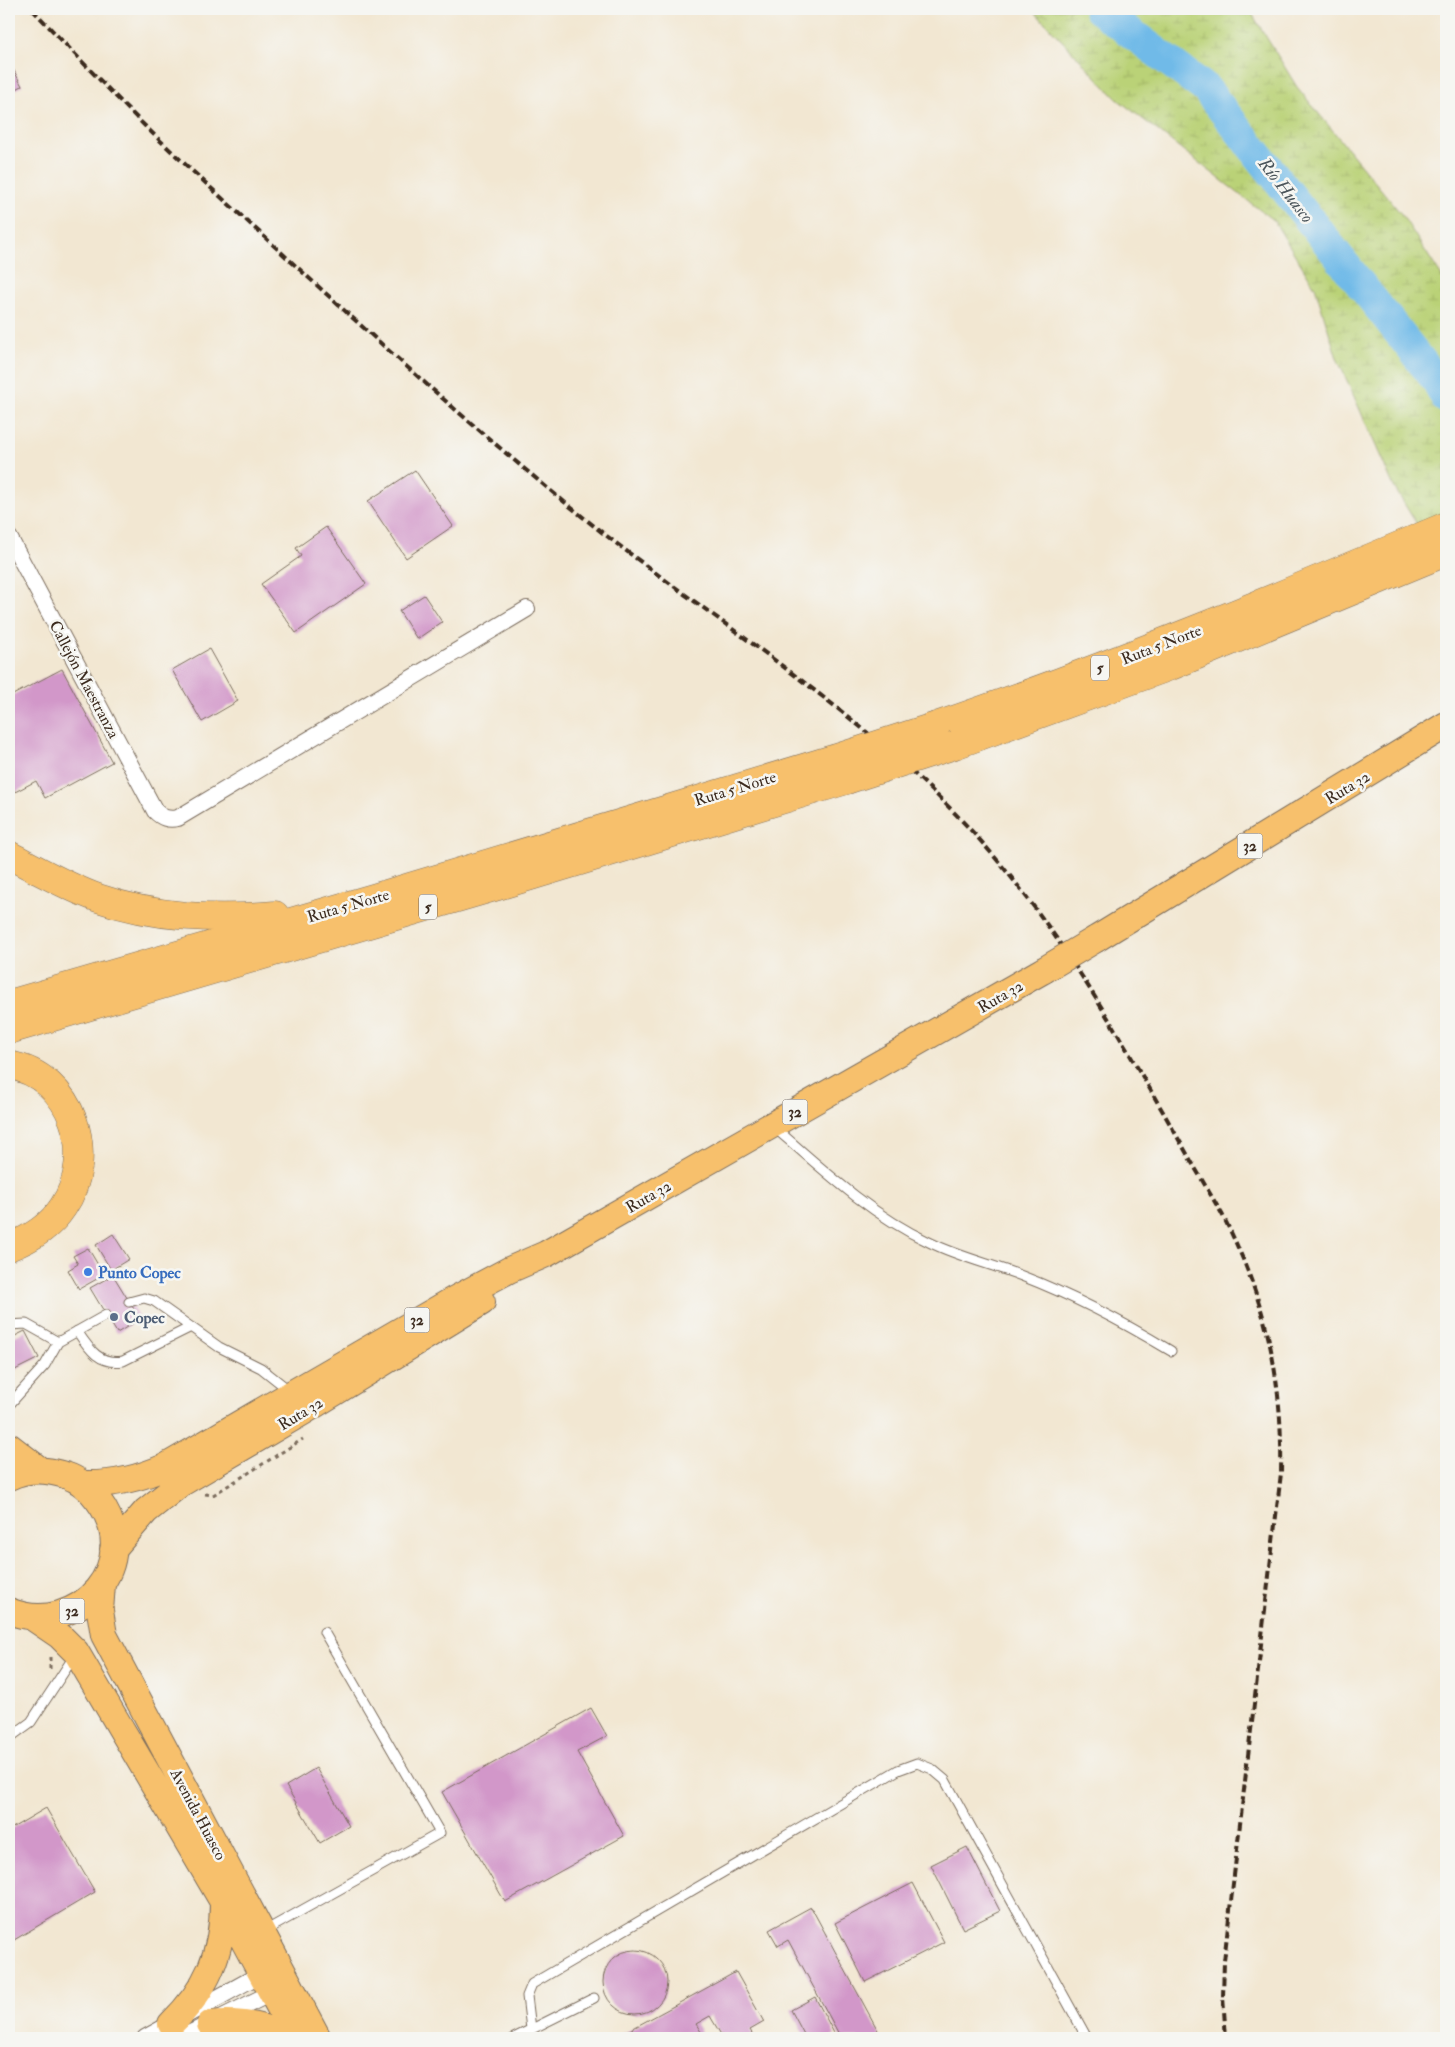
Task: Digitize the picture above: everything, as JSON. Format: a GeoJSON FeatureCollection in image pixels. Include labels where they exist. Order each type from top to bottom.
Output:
{"type":"FeatureCollection","features":[{"type":"Feature","properties":{"kind":"highway","name":"Ruta 5 Norte"},"geometry":{"type":"LineString","coordinates":[[9,1004],[373,898],[840,769],[955,745],[1119,686],[1446,526]]}},
{"type":"Feature","properties":{"kind":"highway","name":"Ruta 5 Norte"},"geometry":{"type":"LineString","coordinates":[[9,1030],[498,886],[840,769],[936,726],[1108,665],[1268,614],[1446,552]]}},
{"type":"Feature","properties":{"kind":"highway"},"geometry":{"type":"LineString","coordinates":[[9,855],[97,898],[123,906],[168,915],[244,917],[276,914],[373,898]]}},
{"type":"Feature","properties":{"kind":"highway"},"geometry":{"type":"LineString","coordinates":[[9,1064],[40,1076],[60,1094],[75,1124],[79,1143],[79,1156],[74,1185],[63,1207],[44,1229],[9,1248]]}},
{"type":"Feature","properties":{"kind":"main road","name":"Ruta 32"},"geometry":{"type":"LineString","coordinates":[[82,1484],[123,1481],[137,1478],[165,1467],[298,1403],[458,1318],[511,1282],[546,1254],[1044,970],[1403,753],[1446,725]]}},
{"type":"Feature","properties":{"kind":"main road","name":"Ruta 32"},"geometry":{"type":"LineString","coordinates":[[113,1549],[146,1510],[164,1495],[298,1403]]}},
{"type":"Feature","properties":{"kind":"main road"},"geometry":{"type":"LineString","coordinates":[[9,1446],[40,1470]]}},
{"type":"Feature","properties":{"kind":"main road","name":"32"},"geometry":{"type":"LineString","coordinates":[[9,1477],[25,1471],[40,1470],[62,1474],[82,1484]]}},
{"type":"Feature","properties":{"kind":"main road"},"geometry":{"type":"LineString","coordinates":[[82,1484],[94,1494],[109,1519],[113,1534],[113,1549]]}},
{"type":"Feature","properties":{"kind":"main road","name":"32"},"geometry":{"type":"LineString","coordinates":[[20,1614],[46,1618],[72,1611],[83,1604],[102,1584],[112,1561],[113,1549]]}},
{"type":"Feature","properties":{"kind":"main road","name":"Avenida Huasco"},"geometry":{"type":"LineString","coordinates":[[102,1584],[100,1611],[104,1635],[262,1932],[296,2038]]}},
{"type":"Feature","properties":{"kind":"main road","name":"Avenida Huasco"},"geometry":{"type":"LineString","coordinates":[[20,1614],[60,1636],[76,1652],[223,1902],[318,2038]]}},
{"type":"Feature","properties":{"kind":"main road"},"geometry":{"type":"LineString","coordinates":[[164,2035],[191,2003],[207,1978],[219,1946],[223,1924],[223,1902]]}},
{"type":"Feature","properties":{"kind":"main road"},"geometry":{"type":"LineString","coordinates":[[210,2024],[251,2024],[267,2028],[290,2038]]}},
{"type":"Feature","properties":{"kind":"street","name":"Callejón Maestranza"},"geometry":{"type":"LineString","coordinates":[[9,537],[155,811],[164,818],[178,818],[527,609]]}},
{"type":"Feature","properties":{"kind":"street"},"geometry":{"type":"LineString","coordinates":[[164,2035],[210,2024],[276,1979]]}},
{"type":"Feature","properties":{"kind":"street"},"geometry":{"type":"LineString","coordinates":[[164,2035],[276,1979]]}},
{"type":"Feature","properties":{"kind":"lane"},"geometry":{"type":"LineString","coordinates":[[772,1125],[843,1186],[903,1228],[955,1254],[1022,1276],[1054,1289],[1094,1308],[1171,1351]]}},
{"type":"Feature","properties":{"kind":"lane"},"geometry":{"type":"LineString","coordinates":[[129,1302],[144,1298],[154,1301],[220,1346],[260,1368],[298,1403]]}},
{"type":"Feature","properties":{"kind":"lane"},"geometry":{"type":"LineString","coordinates":[[9,1405],[45,1365],[58,1342],[106,1314]]}},
{"type":"Feature","properties":{"kind":"lane"},"geometry":{"type":"LineString","coordinates":[[9,1325],[26,1324],[58,1342]]}},
{"type":"Feature","properties":{"kind":"lane"},"geometry":{"type":"LineString","coordinates":[[77,1332],[98,1357],[117,1362],[123,1361],[191,1327]]}},
{"type":"Feature","properties":{"kind":"lane"},"geometry":{"type":"LineString","coordinates":[[262,1932],[440,1833],[324,1632]]}},
{"type":"Feature","properties":{"kind":"lane"},"geometry":{"type":"LineString","coordinates":[[9,1738],[31,1722],[76,1652]]}},
{"type":"Feature","properties":{"kind":"lane"},"geometry":{"type":"LineString","coordinates":[[531,2029],[527,1996],[532,1984],[898,1770],[917,1763],[932,1770],[945,1780],[1087,2038]]}},
{"type":"Feature","properties":{"kind":"lane"},"geometry":{"type":"LineString","coordinates":[[514,2038],[594,1998]]}},
{"type":"Feature","properties":{"kind":"path"},"geometry":{"type":"LineString","coordinates":[[50,1653],[51,1692]]}},
{"type":"Feature","properties":{"kind":"green space"},"geometry":{"type":"Polygon","coordinates":[[[1032,9],[1249,9],[1297,87],[1402,215],[1446,283],[1446,572],[1394,487],[1337,358],[1315,287],[1274,221],[1117,99],[1032,9]]]}},
{"type":"Feature","properties":{"kind":"building"},"geometry":{"type":"Polygon","coordinates":[[[9,61],[22,86],[9,93],[9,61]]]}},
{"type":"Feature","properties":{"kind":"building"},"geometry":{"type":"Polygon","coordinates":[[[415,470],[453,526],[406,558],[368,501],[415,470]]]}},
{"type":"Feature","properties":{"kind":"building"},"geometry":{"type":"Polygon","coordinates":[[[326,527],[366,584],[296,633],[261,584],[301,556],[296,548],[326,527]]]}},
{"type":"Feature","properties":{"kind":"building"},"geometry":{"type":"Polygon","coordinates":[[[424,595],[442,622],[417,639],[399,611],[424,595]]]}},
{"type":"Feature","properties":{"kind":"building"},"geometry":{"type":"Polygon","coordinates":[[[209,649],[238,701],[202,722],[172,670],[209,649]]]}},
{"type":"Feature","properties":{"kind":"building"},"geometry":{"type":"Polygon","coordinates":[[[62,669],[112,762],[45,798],[36,781],[15,792],[9,780],[9,697],[62,669]]]}},
{"type":"Feature","properties":{"kind":"building"},"geometry":{"type":"Polygon","coordinates":[[[113,1234],[129,1259],[111,1270],[96,1245],[113,1234]]]}},
{"type":"Feature","properties":{"kind":"building"},"geometry":{"type":"Polygon","coordinates":[[[88,1248],[104,1275],[79,1289],[68,1270],[78,1264],[73,1256],[88,1248]]]}},
{"type":"Feature","properties":{"kind":"building"},"geometry":{"type":"Polygon","coordinates":[[[113,1275],[140,1319],[117,1333],[90,1288],[113,1275]]]}},
{"type":"Feature","properties":{"kind":"building"},"geometry":{"type":"Polygon","coordinates":[[[25,1331],[39,1358],[15,1370],[9,1359],[9,1339],[25,1331]]]}},
{"type":"Feature","properties":{"kind":"building"},"geometry":{"type":"Polygon","coordinates":[[[591,1708],[607,1736],[577,1752],[624,1836],[505,1902],[442,1792],[591,1708]]]}},
{"type":"Feature","properties":{"kind":"building"},"geometry":{"type":"Polygon","coordinates":[[[316,1768],[349,1826],[320,1843],[286,1786],[316,1768]]]}},
{"type":"Feature","properties":{"kind":"building"},"geometry":{"type":"Polygon","coordinates":[[[46,1808],[95,1892],[9,1943],[9,1830],[46,1808]]]}},
{"type":"Feature","properties":{"kind":"building"},"geometry":{"type":"Polygon","coordinates":[[[967,1847],[1000,1911],[963,1929],[931,1865],[967,1847]]]}},
{"type":"Feature","properties":{"kind":"building"},"geometry":{"type":"Polygon","coordinates":[[[913,1883],[944,1942],[865,1982],[835,1923],[913,1883]]]}},
{"type":"Feature","properties":{"kind":"building"},"geometry":{"type":"Polygon","coordinates":[[[811,1907],[882,2038],[841,2038],[788,1940],[778,1946],[769,1930],[811,1907]]]}},
{"type":"Feature","properties":{"kind":"building"},"geometry":{"type":"Polygon","coordinates":[[[629,1950],[641,1950],[658,1959],[665,1970],[667,1982],[665,1994],[658,2005],[641,2014],[629,2014],[617,2009],[608,2000],[603,1988],[603,1976],[608,1964],[617,1955],[629,1950]]]}},
{"type":"Feature","properties":{"kind":"building"},"geometry":{"type":"Polygon","coordinates":[[[736,1972],[764,2022],[750,2030],[755,2038],[723,2038],[710,2016],[696,2024],[705,2038],[615,2038],[736,1972]]]}},
{"type":"Feature","properties":{"kind":"building"},"geometry":{"type":"Polygon","coordinates":[[[815,1997],[835,2035],[828,2038],[806,2038],[791,2010],[815,1997]]]}},
{"type":"Feature","properties":{"kind":"waterway","name":"Río Huasco"},"geometry":{"type":"LineString","coordinates":[[1099,9],[1206,89],[1437,381],[1446,398]]}},
{"type":"Feature","properties":{"kind":"railway"},"geometry":{"type":"LineString","coordinates":[[32,9],[176,156],[470,422],[594,526],[835,706],[926,784],[968,827],[1006,871],[1041,917],[1074,964],[1135,1063],[1222,1214],[1237,1246],[1261,1308],[1269,1339],[1279,1404],[1281,1473],[1224,1961],[1223,1997],[1226,2038]]}},
{"type":"Feature","properties":{"kind":"place","name":"Punto Copec"},"geometry":{"type":"Point","coordinates":[88,1272]}},
{"type":"Feature","properties":{"kind":"place","name":"Copec"},"geometry":{"type":"Point","coordinates":[114,1317]}}]}
